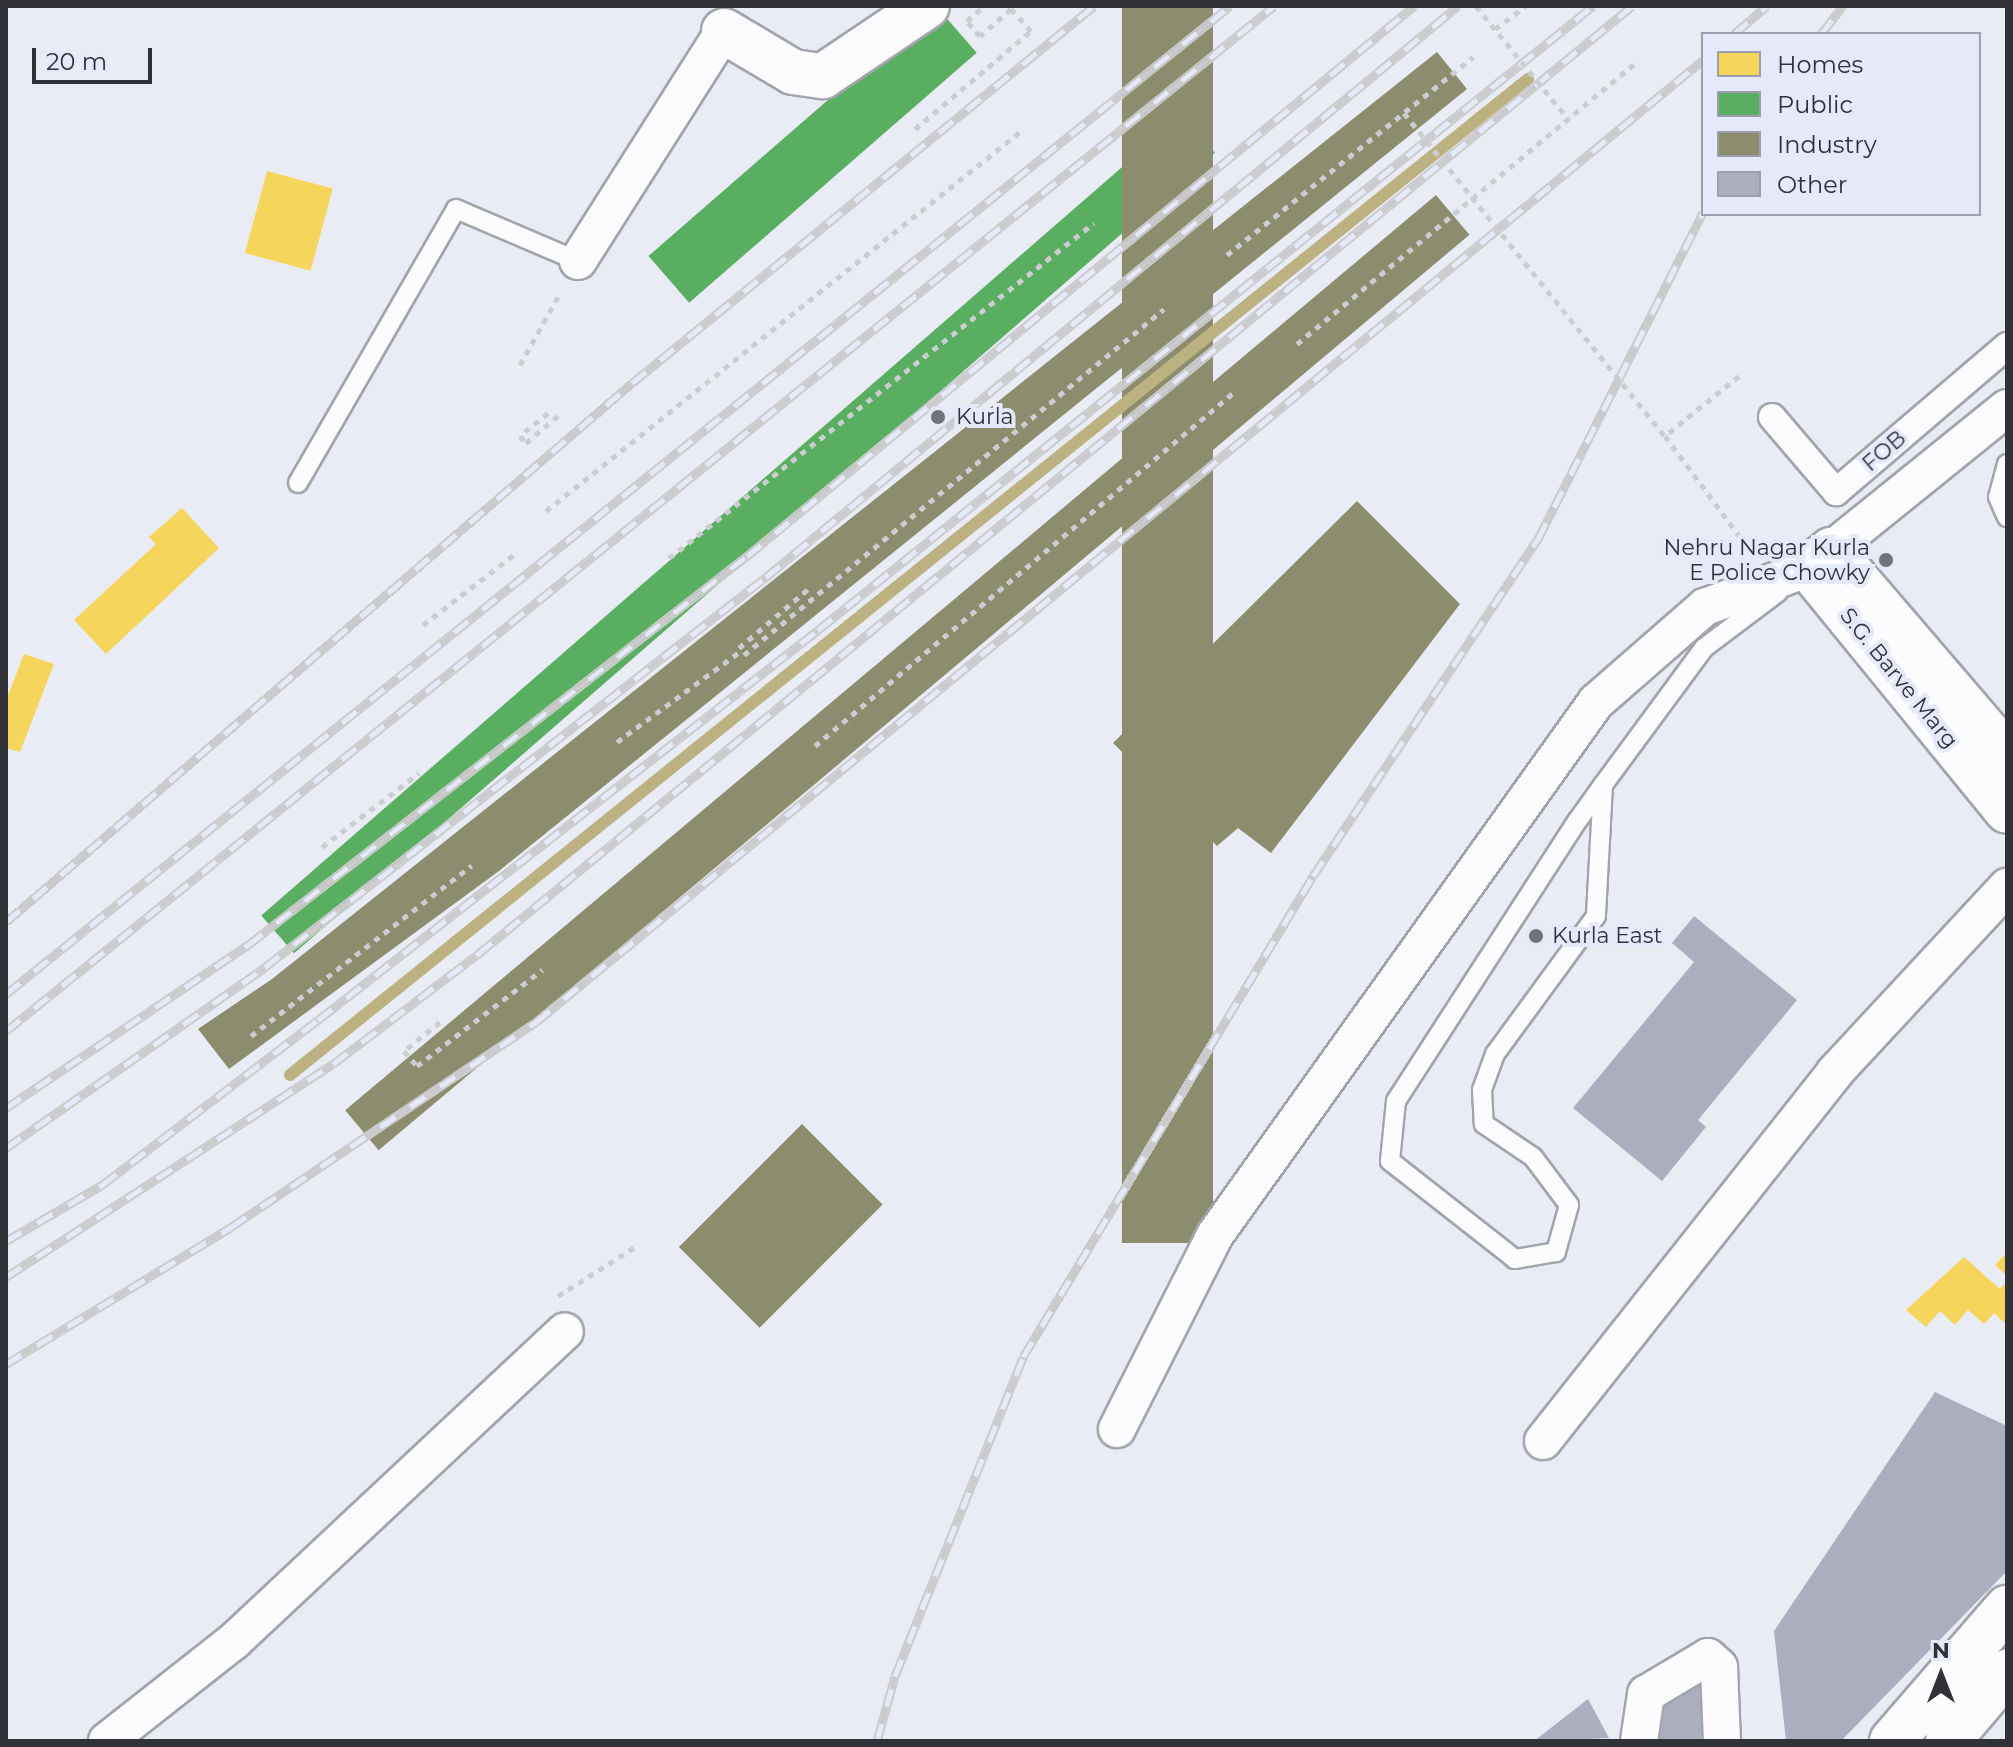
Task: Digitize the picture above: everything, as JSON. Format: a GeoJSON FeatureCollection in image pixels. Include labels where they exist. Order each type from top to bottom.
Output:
{"type":"FeatureCollection","features":[{"type":"Feature","properties":{"kind":"main road"},"geometry":{"type":"LineString","coordinates":[[719,14],[793,72],[823,76],[927,6]]}},
{"type":"Feature","properties":{"kind":"main road"},"geometry":{"type":"LineString","coordinates":[[1805,566],[2007,755]]}},
{"type":"Feature","properties":{"kind":"main road","name":"S.G. Barve Marg"},"geometry":{"type":"LineString","coordinates":[[1805,566],[2007,811]]}},
{"type":"Feature","properties":{"kind":"main road"},"geometry":{"type":"LineString","coordinates":[[1892,1741],[2007,1608]]}},
{"type":"Feature","properties":{"kind":"main road"},"geometry":{"type":"LineString","coordinates":[[1948,1741],[2007,1672]]}},
{"type":"Feature","properties":{"kind":"street"},"geometry":{"type":"LineString","coordinates":[[570,275],[719,14]]}},
{"type":"Feature","properties":{"kind":"street","name":"FOB"},"geometry":{"type":"LineString","coordinates":[[1772,417],[1836,492],[2007,346]]}},
{"type":"Feature","properties":{"kind":"street"},"geometry":{"type":"LineString","coordinates":[[1117,1429],[1215,1235],[1596,702],[1705,607],[1805,566],[2007,408]]}},
{"type":"Feature","properties":{"kind":"street"},"geometry":{"type":"LineString","coordinates":[[1543,1441],[1835,1072],[2007,887]]}},
{"type":"Feature","properties":{"kind":"street"},"geometry":{"type":"LineString","coordinates":[[107,1741],[234,1641],[565,1331]]}},
{"type":"Feature","properties":{"kind":"street"},"geometry":{"type":"LineString","coordinates":[[1639,1741],[1646,1694],[1708,1657],[1719,1667],[1722,1741]]}},
{"type":"Feature","properties":{"kind":"lane"},"geometry":{"type":"LineString","coordinates":[[298,483],[456,209],[570,275]]}},
{"type":"Feature","properties":{"kind":"lane"},"geometry":{"type":"LineString","coordinates":[[2007,464],[1998,497],[2007,517]]}},
{"type":"Feature","properties":{"kind":"lane"},"geometry":{"type":"LineString","coordinates":[[1603,785],[1596,916],[1495,1054],[1482,1090],[1484,1124],[1533,1157],[1569,1205],[1556,1252],[1515,1259],[1390,1161],[1396,1101],[1603,785],[1704,648],[1805,566]]}},
{"type":"Feature","properties":{"kind":"path"},"geometry":{"type":"LineString","coordinates":[[915,129],[1031,31],[1011,9],[980,36],[967,21],[984,6]]}},
{"type":"Feature","properties":{"kind":"path"},"geometry":{"type":"LineString","coordinates":[[1476,6],[1569,120]]}},
{"type":"Feature","properties":{"kind":"path"},"geometry":{"type":"LineString","coordinates":[[1495,29],[1525,6]]}},
{"type":"Feature","properties":{"kind":"path"},"geometry":{"type":"LineString","coordinates":[[1227,255],[1473,57]]}},
{"type":"Feature","properties":{"kind":"path"},"geometry":{"type":"LineString","coordinates":[[1297,344],[1475,201],[1634,64]]}},
{"type":"Feature","properties":{"kind":"path"},"geometry":{"type":"LineString","coordinates":[[1404,113],[1665,436],[1805,566]]}},
{"type":"Feature","properties":{"kind":"path"},"geometry":{"type":"LineString","coordinates":[[546,511],[1020,132]]}},
{"type":"Feature","properties":{"kind":"path"},"geometry":{"type":"LineString","coordinates":[[669,558],[1094,223]]}},
{"type":"Feature","properties":{"kind":"path"},"geometry":{"type":"LineString","coordinates":[[520,365],[570,275]]}},
{"type":"Feature","properties":{"kind":"path"},"geometry":{"type":"LineString","coordinates":[[617,742],[741,651],[1164,309]]}},
{"type":"Feature","properties":{"kind":"path"},"geometry":{"type":"LineString","coordinates":[[1665,436],[1739,376]]}},
{"type":"Feature","properties":{"kind":"path"},"geometry":{"type":"LineString","coordinates":[[815,746],[1233,393]]}},
{"type":"Feature","properties":{"kind":"path"},"geometry":{"type":"LineString","coordinates":[[548,413],[520,436],[526,443],[559,415]]}},
{"type":"Feature","properties":{"kind":"path"},"geometry":{"type":"LineString","coordinates":[[423,625],[515,554]]}},
{"type":"Feature","properties":{"kind":"path"},"geometry":{"type":"LineString","coordinates":[[741,651],[808,589]]}},
{"type":"Feature","properties":{"kind":"path"},"geometry":{"type":"LineString","coordinates":[[322,847],[419,773]]}},
{"type":"Feature","properties":{"kind":"path"},"geometry":{"type":"LineString","coordinates":[[251,1036],[472,865]]}},
{"type":"Feature","properties":{"kind":"path"},"geometry":{"type":"LineString","coordinates":[[440,1022],[404,1051],[417,1066],[542,970]]}},
{"type":"Feature","properties":{"kind":"path"},"geometry":{"type":"LineString","coordinates":[[556,1290],[638,1245]]}},
{"type":"Feature","properties":{"kind":"building: Homes"},"geometry":{"type":"Polygon","coordinates":[[[267,171],[333,189],[311,271],[245,253],[267,171]]]}},
{"type":"Feature","properties":{"kind":"building: Homes"},"geometry":{"type":"Polygon","coordinates":[[[182,508],[219,548],[106,654],[74,620],[156,544],[149,537],[182,508]]]}},
{"type":"Feature","properties":{"kind":"building: Homes"},"geometry":{"type":"Polygon","coordinates":[[[24,654],[54,664],[20,752],[6,748],[6,701],[24,654]]]}},
{"type":"Feature","properties":{"kind":"building: Homes"},"geometry":{"type":"Polygon","coordinates":[[[2007,1252],[2007,1276],[1995,1265],[2007,1252]]]}},
{"type":"Feature","properties":{"kind":"building: Homes"},"geometry":{"type":"Polygon","coordinates":[[[1964,1257],[2000,1289],[2007,1281],[2007,1325],[1994,1313],[1984,1324],[1968,1310],[1955,1325],[1940,1311],[1926,1327],[1906,1310],[1964,1257]]]}},
{"type":"Feature","properties":{"kind":"building: Public"},"geometry":{"type":"Polygon","coordinates":[[[936,6],[977,53],[689,303],[648,256],[936,6]]]}},
{"type":"Feature","properties":{"kind":"building: Public"},"geometry":{"type":"Polygon","coordinates":[[[1182,115],[1215,153],[294,953],[261,915],[1182,115]]]}},
{"type":"Feature","properties":{"kind":"building: Industry"},"geometry":{"type":"Polygon","coordinates":[[[1122,6],[1213,6],[1213,1243],[1122,1243],[1122,6]]]}},
{"type":"Feature","properties":{"kind":"building: Industry"},"geometry":{"type":"Polygon","coordinates":[[[1437,52],[1467,89],[499,871],[229,1069],[198,1029],[272,979],[1437,52]]]}},
{"type":"Feature","properties":{"kind":"building: Industry"},"geometry":{"type":"Polygon","coordinates":[[[1436,195],[1469,235],[379,1150],[345,1110],[1436,195]]]}},
{"type":"Feature","properties":{"kind":"building: Industry"},"geometry":{"type":"Polygon","coordinates":[[[1357,501],[1460,604],[1271,853],[1238,828],[1217,846],[1113,743],[1357,501]]]}},
{"type":"Feature","properties":{"kind":"building: Industry"},"geometry":{"type":"Polygon","coordinates":[[[802,1124],[883,1205],[760,1328],[679,1247],[802,1124]]]}},
{"type":"Feature","properties":{"kind":"building: Other"},"geometry":{"type":"Polygon","coordinates":[[[1694,916],[1797,1000],[1698,1120],[1706,1127],[1662,1181],[1573,1108],[1694,962],[1672,943],[1694,916]]]}},
{"type":"Feature","properties":{"kind":"building: Other"},"geometry":{"type":"Polygon","coordinates":[[[1935,1392],[2007,1426],[2007,1571],[1841,1741],[1786,1741],[1774,1631],[1935,1392]]]}},
{"type":"Feature","properties":{"kind":"building: Other"},"geometry":{"type":"Polygon","coordinates":[[[1706,1664],[1710,1741],[1652,1741],[1652,1705],[1706,1664]]]}},
{"type":"Feature","properties":{"kind":"building: Other"},"geometry":{"type":"Polygon","coordinates":[[[1588,1699],[1609,1738],[1534,1741],[1588,1699]]]}},
{"type":"Feature","properties":{"kind":"waterway"},"geometry":{"type":"LineString","coordinates":[[290,1075],[1528,79]]}},
{"type":"Feature","properties":{"kind":"railway"},"geometry":{"type":"LineString","coordinates":[[6,922],[632,383],[1094,6]]}},
{"type":"Feature","properties":{"kind":"railway"},"geometry":{"type":"LineString","coordinates":[[6,994],[1230,6]]}},
{"type":"Feature","properties":{"kind":"railway"},"geometry":{"type":"LineString","coordinates":[[6,1031],[1274,6]]}},
{"type":"Feature","properties":{"kind":"railway"},"geometry":{"type":"LineString","coordinates":[[6,1108],[248,945],[747,556],[1414,6]]}},
{"type":"Feature","properties":{"kind":"railway"},"geometry":{"type":"LineString","coordinates":[[6,1148],[265,967],[766,577],[1458,6]]}},
{"type":"Feature","properties":{"kind":"railway"},"geometry":{"type":"LineString","coordinates":[[6,1241],[102,1185],[318,1020],[818,630],[1593,6]]}},
{"type":"Feature","properties":{"kind":"railway"},"geometry":{"type":"LineString","coordinates":[[6,1277],[333,1064],[478,954],[1632,6]]}},
{"type":"Feature","properties":{"kind":"railway"},"geometry":{"type":"LineString","coordinates":[[1736,32],[1767,6]]}},
{"type":"Feature","properties":{"kind":"railway"},"geometry":{"type":"LineString","coordinates":[[1823,32],[1843,6]]}},
{"type":"Feature","properties":{"kind":"railway"},"geometry":{"type":"LineString","coordinates":[[6,1364],[231,1227],[536,1022],[1701,62]]}},
{"type":"Feature","properties":{"kind":"railway"},"geometry":{"type":"LineString","coordinates":[[877,1741],[895,1676],[1023,1357],[1313,876],[1538,539],[1701,216]]}},
{"type":"Feature","properties":{"kind":"place","name":"Kurla"},"geometry":{"type":"Point","coordinates":[938,417]}},
{"type":"Feature","properties":{"kind":"place","name":"Nehru Nagar Kurla E Police Chowky"},"geometry":{"type":"Point","coordinates":[1886,560]}},
{"type":"Feature","properties":{"kind":"place","name":"Kurla East"},"geometry":{"type":"Point","coordinates":[1536,936]}}]}
